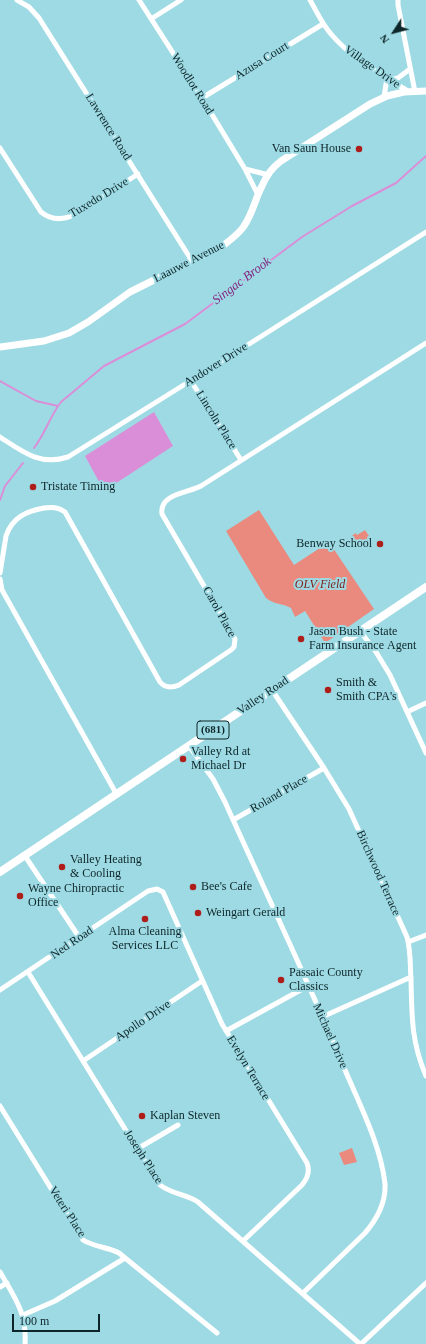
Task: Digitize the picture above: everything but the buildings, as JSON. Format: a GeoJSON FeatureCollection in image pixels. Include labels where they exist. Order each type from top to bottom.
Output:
{"type":"FeatureCollection","features":[{"type":"Feature","properties":{"kind":"main road","name":"Valley Road"},"geometry":{"type":"LineString","coordinates":[[0,872],[426,587]]}},
{"type":"Feature","properties":{"kind":"street","name":"Lawrence Road"},"geometry":{"type":"LineString","coordinates":[[17,0],[29,7],[39,18],[192,260]]}},
{"type":"Feature","properties":{"kind":"street","name":"Woodlot Road"},"geometry":{"type":"LineString","coordinates":[[139,0],[202,98],[245,169],[258,194]]}},
{"type":"Feature","properties":{"kind":"street"},"geometry":{"type":"LineString","coordinates":[[151,19],[181,0]]}},
{"type":"Feature","properties":{"kind":"street","name":"Village Drive"},"geometry":{"type":"LineString","coordinates":[[310,0],[323,24],[340,44],[352,55],[388,79],[412,92]]}},
{"type":"Feature","properties":{"kind":"street"},"geometry":{"type":"LineString","coordinates":[[397,2],[410,69],[412,92]]}},
{"type":"Feature","properties":{"kind":"street","name":"Azusa Court"},"geometry":{"type":"LineString","coordinates":[[202,98],[323,24]]}},
{"type":"Feature","properties":{"kind":"street"},"geometry":{"type":"LineString","coordinates":[[384,97],[388,79],[398,78],[410,69]]}},
{"type":"Feature","properties":{"kind":"street","name":"Laauwe Avenue"},"geometry":{"type":"LineString","coordinates":[[0,347],[44,341],[80,328],[130,292],[224,245],[238,234],[244,226],[262,185],[274,166],[370,104],[384,97],[394,94],[426,92]]}},
{"type":"Feature","properties":{"kind":"street","name":"Tuxedo Drive"},"geometry":{"type":"LineString","coordinates":[[0,148],[41,212],[46,216],[56,219],[69,217],[76,214],[138,174]]}},
{"type":"Feature","properties":{"kind":"street"},"geometry":{"type":"LineString","coordinates":[[245,169],[269,175]]}},
{"type":"Feature","properties":{"kind":"street","name":"Andover Drive"},"geometry":{"type":"LineString","coordinates":[[0,437],[19,450],[33,457],[48,460],[60,459],[76,453],[426,232]]}},
{"type":"Feature","properties":{"kind":"street","name":"Carol Place"},"geometry":{"type":"LineString","coordinates":[[0,573],[6,536],[8,530],[16,519],[21,515],[34,510],[54,507],[61,509],[65,512],[160,682],[166,687],[179,685],[231,650],[234,647],[235,639],[162,514],[162,506],[172,496],[201,486],[426,343]]}},
{"type":"Feature","properties":{"kind":"street","name":"Lincoln Place"},"geometry":{"type":"LineString","coordinates":[[191,380],[241,460]]}},
{"type":"Feature","properties":{"kind":"street"},"geometry":{"type":"LineString","coordinates":[[0,579],[2,590],[117,795]]}},
{"type":"Feature","properties":{"kind":"street"},"geometry":{"type":"LineString","coordinates":[[360,631],[387,670],[426,753]]}},
{"type":"Feature","properties":{"kind":"street","name":"Birchwood Terrace"},"geometry":{"type":"LineString","coordinates":[[272,690],[324,768],[349,809],[408,942],[411,977],[412,1028],[414,1042],[426,1076]]}},
{"type":"Feature","properties":{"kind":"street"},"geometry":{"type":"LineString","coordinates":[[407,712],[426,703]]}},
{"type":"Feature","properties":{"kind":"street","name":"Michael Drive"},"geometry":{"type":"LineString","coordinates":[[190,746],[218,788],[233,820],[322,1017],[371,1132],[380,1160],[385,1191],[381,1209],[372,1226],[303,1293]]}},
{"type":"Feature","properties":{"kind":"street","name":"Roland Place"},"geometry":{"type":"LineString","coordinates":[[233,820],[324,768]]}},
{"type":"Feature","properties":{"kind":"street"},"geometry":{"type":"LineString","coordinates":[[25,856],[79,938]]}},
{"type":"Feature","properties":{"kind":"street","name":"Evelyn Terrace"},"geometry":{"type":"LineString","coordinates":[[143,894],[153,889],[163,892],[202,981],[226,1031],[307,1163],[307,1176],[302,1185],[243,1241]]}},
{"type":"Feature","properties":{"kind":"street","name":"Ned Road"},"geometry":{"type":"LineString","coordinates":[[0,990],[143,894]]}},
{"type":"Feature","properties":{"kind":"street"},"geometry":{"type":"LineString","coordinates":[[408,942],[426,935]]}},
{"type":"Feature","properties":{"kind":"street","name":"Joseph Place"},"geometry":{"type":"LineString","coordinates":[[28,972],[159,1184],[170,1191],[198,1202],[360,1344]]}},
{"type":"Feature","properties":{"kind":"street"},"geometry":{"type":"LineString","coordinates":[[322,1017],[411,977]]}},
{"type":"Feature","properties":{"kind":"street","name":"Apollo Drive"},"geometry":{"type":"LineString","coordinates":[[83,1061],[202,981]]}},
{"type":"Feature","properties":{"kind":"street"},"geometry":{"type":"LineString","coordinates":[[226,1031],[308,986]]}},
{"type":"Feature","properties":{"kind":"street","name":"Veteri Place"},"geometry":{"type":"LineString","coordinates":[[0,1106],[80,1235],[88,1243],[112,1249],[125,1258],[217,1333]]}},
{"type":"Feature","properties":{"kind":"street"},"geometry":{"type":"LineString","coordinates":[[137,1149],[178,1125]]}},
{"type":"Feature","properties":{"kind":"street"},"geometry":{"type":"LineString","coordinates":[[23,1315],[55,1301],[125,1258]]}},
{"type":"Feature","properties":{"kind":"street"},"geometry":{"type":"LineString","coordinates":[[0,1272],[15,1296],[23,1315],[26,1333],[25,1344]]}},
{"type":"Feature","properties":{"kind":"street"},"geometry":{"type":"LineString","coordinates":[[0,1287],[7,1283]]}},
{"type":"Feature","properties":{"kind":"street"},"geometry":{"type":"LineString","coordinates":[[360,1344],[426,1283]]}},
{"type":"Feature","properties":{"kind":"green space","name":"OLV Field"},"geometry":{"type":"Polygon","coordinates":[[[259,510],[294,565],[329,542],[374,609],[325,643],[305,611],[295,617],[291,608],[272,602],[266,598],[226,531],[259,510]]]}},
{"type":"Feature","properties":{"kind":"green space"},"geometry":{"type":"Polygon","coordinates":[[[365,530],[371,539],[357,549],[349,538],[356,533],[357,535],[365,530]]]}},
{"type":"Feature","properties":{"kind":"green space"},"geometry":{"type":"Polygon","coordinates":[[[352,1148],[357,1162],[344,1165],[339,1153],[352,1148]]]}},
{"type":"Feature","properties":{"kind":"shaded area"},"geometry":{"type":"Polygon","coordinates":[[[154,412],[173,446],[104,491],[85,456],[154,412]]]}},
{"type":"Feature","properties":{"kind":"waterway","name":"Singac Brook"},"geometry":{"type":"LineString","coordinates":[[34,448],[61,402],[104,366],[185,324],[302,237],[352,206],[396,183],[426,156]]}},
{"type":"Feature","properties":{"kind":"waterway","name":"Singac Brook"},"geometry":{"type":"LineString","coordinates":[[0,381],[36,401],[58,406]]}},
{"type":"Feature","properties":{"kind":"waterway","name":"Singac Brook"},"geometry":{"type":"LineString","coordinates":[[0,500],[5,486],[23,463]]}},
{"type":"Feature","properties":{"kind":"place","name":"Van Saun House"},"geometry":{"type":"Point","coordinates":[359,149]}},
{"type":"Feature","properties":{"kind":"place","name":"Tristate Timing"},"geometry":{"type":"Point","coordinates":[33,487]}},
{"type":"Feature","properties":{"kind":"place","name":"Benway School"},"geometry":{"type":"Point","coordinates":[380,544]}},
{"type":"Feature","properties":{"kind":"place","name":"Jason Bush - State Farm Insurance Agent"},"geometry":{"type":"Point","coordinates":[301,639]}},
{"type":"Feature","properties":{"kind":"place","name":"Smith & Smith CPA's"},"geometry":{"type":"Point","coordinates":[328,690]}},
{"type":"Feature","properties":{"kind":"place","name":"Valley Rd at Michael Dr"},"geometry":{"type":"Point","coordinates":[183,759]}},
{"type":"Feature","properties":{"kind":"place","name":"Valley Heating & Cooling"},"geometry":{"type":"Point","coordinates":[62,867]}},
{"type":"Feature","properties":{"kind":"place","name":"Bee's Cafe"},"geometry":{"type":"Point","coordinates":[193,887]}},
{"type":"Feature","properties":{"kind":"place","name":"Wayne Chiropractic Office"},"geometry":{"type":"Point","coordinates":[20,896]}},
{"type":"Feature","properties":{"kind":"place","name":"Weingart Gerald"},"geometry":{"type":"Point","coordinates":[198,913]}},
{"type":"Feature","properties":{"kind":"place","name":"Alma Cleaning Services LLC"},"geometry":{"type":"Point","coordinates":[145,919]}},
{"type":"Feature","properties":{"kind":"place","name":"Passaic County Classics"},"geometry":{"type":"Point","coordinates":[281,980]}},
{"type":"Feature","properties":{"kind":"place","name":"Kaplan Steven"},"geometry":{"type":"Point","coordinates":[142,1116]}}]}
